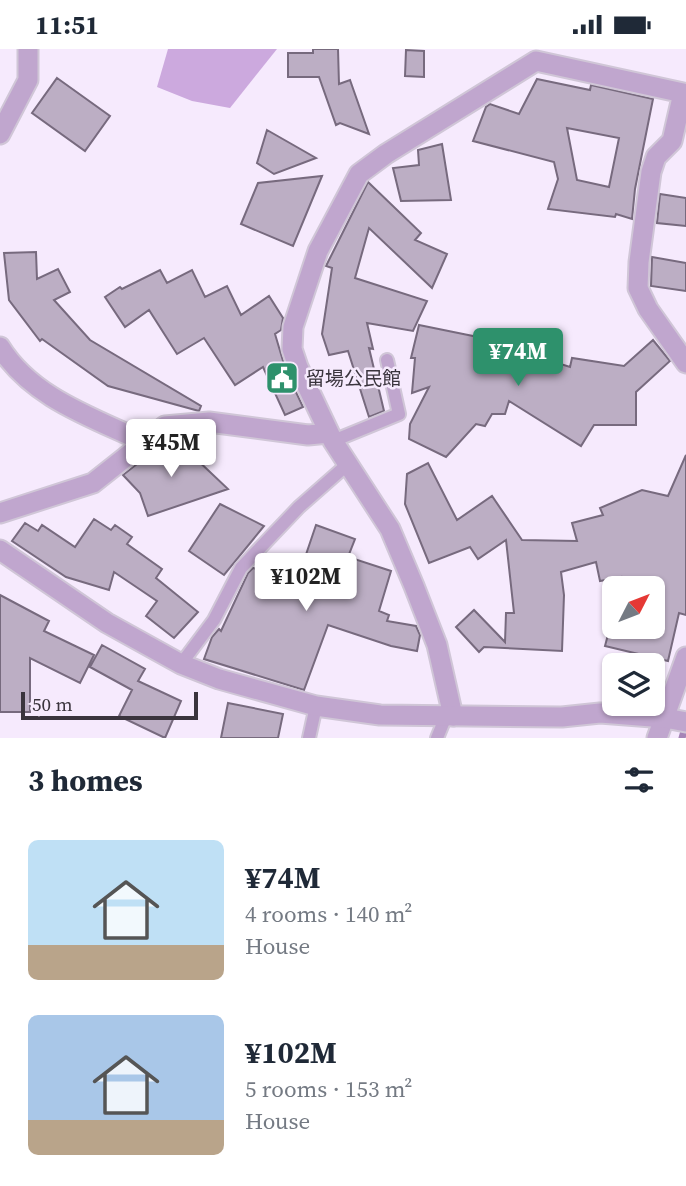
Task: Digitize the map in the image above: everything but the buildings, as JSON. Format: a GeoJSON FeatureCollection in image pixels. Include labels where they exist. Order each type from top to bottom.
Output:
{"type":"FeatureCollection","features":[{"type":"Feature","properties":{"kind":"street"},"geometry":{"type":"LineString","coordinates":[[0,134],[28,80],[28,49]]}},
{"type":"Feature","properties":{"kind":"street"},"geometry":{"type":"LineString","coordinates":[[449,716],[437,645],[414,586],[390,530],[331,437],[292,349],[293,327],[318,251],[359,174],[386,154],[536,61],[684,89],[672,141],[656,157],[651,172],[638,288],[648,309],[686,363]]}},
{"type":"Feature","properties":{"kind":"street"},"geometry":{"type":"LineString","coordinates":[[0,347],[26,379],[54,398],[142,442]]}},
{"type":"Feature","properties":{"kind":"street"},"geometry":{"type":"LineString","coordinates":[[0,513],[93,483],[165,426],[209,422],[331,437]]}},
{"type":"Feature","properties":{"kind":"street"},"geometry":{"type":"LineString","coordinates":[[0,550],[107,623],[181,664],[316,706],[380,715],[562,717],[600,713],[686,722]]}},
{"type":"Feature","properties":{"kind":"street"},"geometry":{"type":"LineString","coordinates":[[657,738],[686,657]]}},
{"type":"Feature","properties":{"kind":"lane"},"geometry":{"type":"LineString","coordinates":[[331,437],[399,414],[387,360]]}},
{"type":"Feature","properties":{"kind":"lane"},"geometry":{"type":"LineString","coordinates":[[181,664],[214,620],[241,568],[299,507],[349,463]]}},
{"type":"Feature","properties":{"kind":"lane"},"geometry":{"type":"LineString","coordinates":[[309,738],[316,706]]}},
{"type":"Feature","properties":{"kind":"lane"},"geometry":{"type":"LineString","coordinates":[[437,738],[449,716]]}},
{"type":"Feature","properties":{"kind":"shaded area"},"geometry":{"type":"Polygon","coordinates":[[[168,49],[277,49],[230,108],[192,101],[157,87],[168,49]]]}},
{"type":"Feature","properties":{"kind":"waterway"},"geometry":{"type":"LineString","coordinates":[[682,738],[686,724]]}},
{"type":"Feature","properties":{"kind":"place","name":"留場公民館"},"geometry":{"type":"Point","coordinates":[282,378]}}]}
